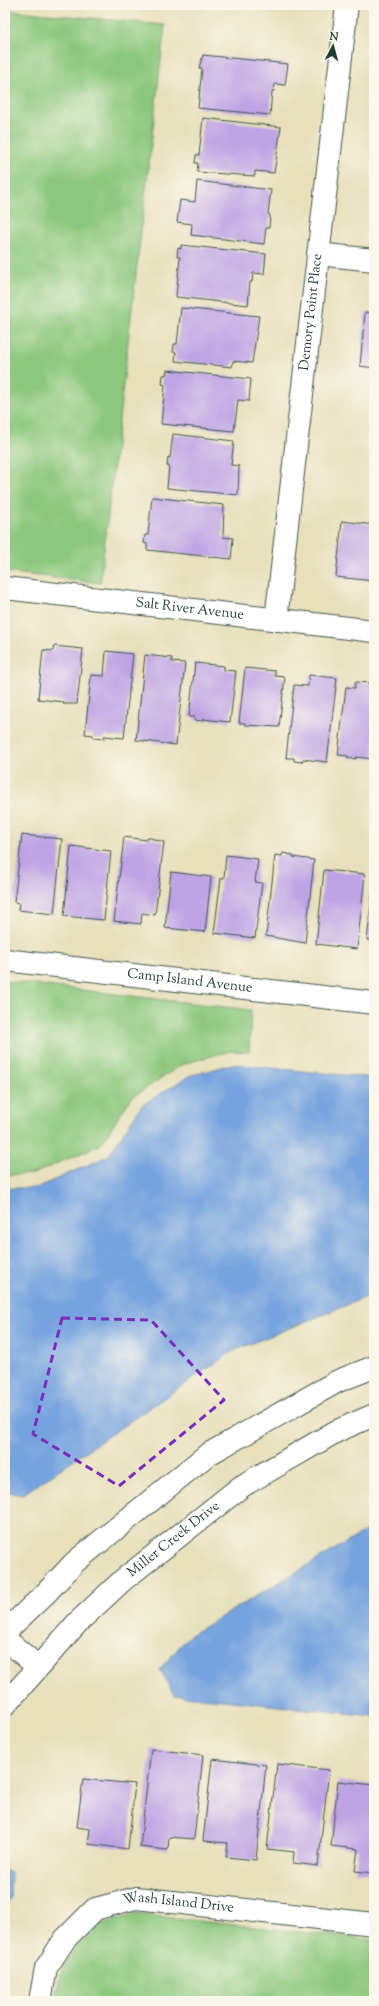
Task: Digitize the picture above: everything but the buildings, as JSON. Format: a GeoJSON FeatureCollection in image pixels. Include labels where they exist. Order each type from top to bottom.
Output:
{"type":"FeatureCollection","features":[{"type":"Feature","properties":{"kind":"street","name":"Demory Point Place"},"geometry":{"type":"LineString","coordinates":[[276,620],[347,5]]}},
{"type":"Feature","properties":{"kind":"street"},"geometry":{"type":"LineString","coordinates":[[318,254],[374,260]]}},
{"type":"Feature","properties":{"kind":"street","name":"Salt River Avenue"},"geometry":{"type":"LineString","coordinates":[[5,588],[374,631]]}},
{"type":"Feature","properties":{"kind":"street","name":"Camp Island Avenue"},"geometry":{"type":"LineString","coordinates":[[5,960],[374,1003]]}},
{"type":"Feature","properties":{"kind":"street"},"geometry":{"type":"LineString","coordinates":[[5,1632],[46,1593],[75,1562],[207,1455],[338,1381],[374,1367]]}},
{"type":"Feature","properties":{"kind":"street","name":"Miller Creek Drive"},"geometry":{"type":"LineString","coordinates":[[5,1705],[37,1666],[78,1622],[123,1580],[242,1486],[337,1431],[374,1415]]}},
{"type":"Feature","properties":{"kind":"street"},"geometry":{"type":"LineString","coordinates":[[5,1639],[37,1666]]}},
{"type":"Feature","properties":{"kind":"street","name":"Wash Island Drive"},"geometry":{"type":"LineString","coordinates":[[40,2001],[46,1968],[64,1939],[95,1909],[136,1898],[374,1924]]}},
{"type":"Feature","properties":{"kind":"highlighted area"},"geometry":{"type":"Polygon","coordinates":[[[62,1318],[151,1320],[224,1400],[119,1486],[33,1434],[62,1318]]]}},
{"type":"Feature","properties":{"kind":"green space"},"geometry":{"type":"Polygon","coordinates":[[[5,10],[165,25],[100,583],[5,572],[5,10]]]}},
{"type":"Feature","properties":{"kind":"green space"},"geometry":{"type":"Polygon","coordinates":[[[5,981],[251,1010],[249,1052],[230,1051],[183,1064],[132,1097],[100,1145],[33,1174],[5,1175],[5,981]]]}},
{"type":"Feature","properties":{"kind":"green space"},"geometry":{"type":"Polygon","coordinates":[[[137,1914],[374,1940],[374,2001],[55,2001],[60,1974],[75,1949],[102,1924],[137,1914]]]}},
{"type":"Feature","properties":{"kind":"water"},"geometry":{"type":"Polygon","coordinates":[[[232,1064],[374,1078],[374,1294],[233,1351],[22,1495],[5,1491],[5,1188],[36,1188],[108,1156],[142,1105],[189,1076],[232,1064]]]}},
{"type":"Feature","properties":{"kind":"water"},"geometry":{"type":"Polygon","coordinates":[[[374,1526],[374,1716],[174,1695],[160,1669],[189,1636],[374,1526]]]}},
{"type":"Feature","properties":{"kind":"water"},"geometry":{"type":"Polygon","coordinates":[[[5,1870],[11,1873],[10,1898],[5,1907],[5,1870]]]}}]}
